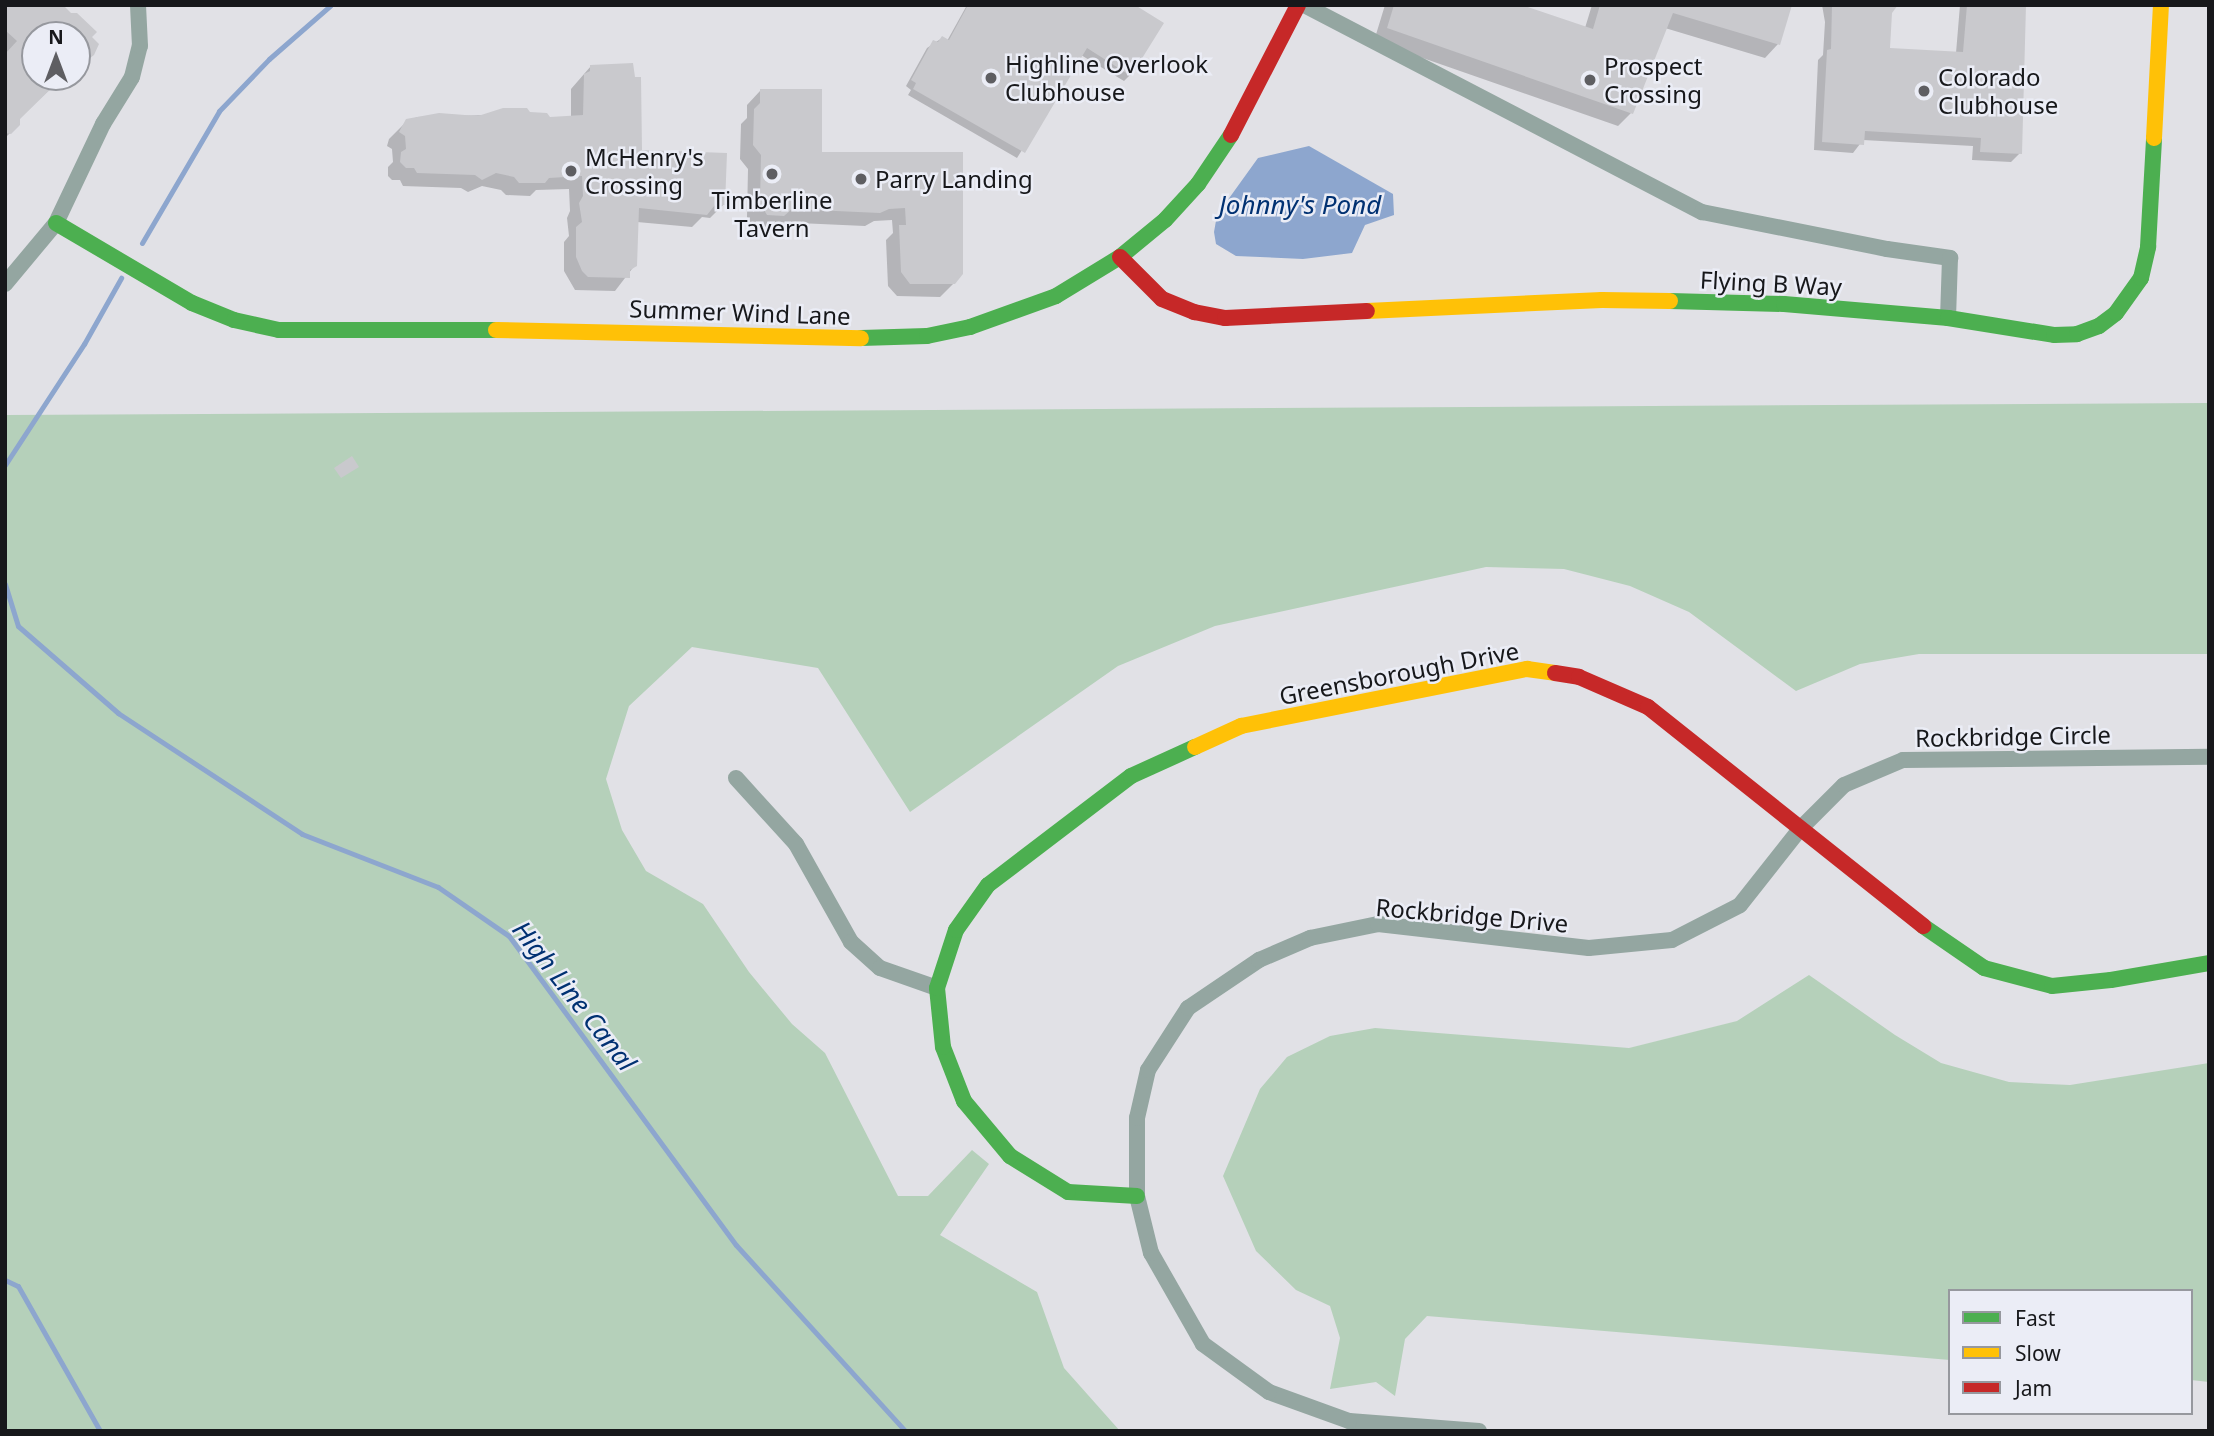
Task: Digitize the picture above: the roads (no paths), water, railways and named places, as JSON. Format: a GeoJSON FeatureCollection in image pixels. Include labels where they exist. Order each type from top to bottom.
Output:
{"type":"FeatureCollection","features":[{"type":"Feature","properties":{"kind":"street"},"geometry":{"type":"LineString","coordinates":[[5,284],[56,223],[103,124],[132,76],[140,46],[138,5]]}},
{"type":"Feature","properties":{"kind":"street","name":"Summer Wind Lane"},"geometry":{"type":"LineString","coordinates":[[56,223],[192,303],[234,320],[279,330],[544,330],[884,339],[927,336],[1019,312],[1056,296],[1120,257],[1165,220],[1198,184],[1221,153],[1298,5]]}},
{"type":"Feature","properties":{"kind":"street"},"geometry":{"type":"LineString","coordinates":[[1304,5],[1702,212],[1887,250],[1950,258],[1948,318]]}},
{"type":"Feature","properties":{"kind":"street","name":"Flying B Way"},"geometry":{"type":"LineString","coordinates":[[1120,257],[1162,299],[1194,312],[1225,318],[1602,300],[1783,304],[1948,318],[2054,335],[2077,334],[2099,326],[2127,301],[2141,278],[2148,247],[2161,5]]}},
{"type":"Feature","properties":{"kind":"street","name":"Greensborough Drive"},"geometry":{"type":"LineString","coordinates":[[1137,1196],[1068,1192],[1010,1156],[964,1101],[943,1047],[937,988],[956,930],[988,885],[1131,776],[1241,726],[1527,669],[1579,677],[1648,707],[1939,939],[1984,968],[2052,986],[2112,980],[2209,963]]}},
{"type":"Feature","properties":{"kind":"street","name":"Rockbridge Circle"},"geometry":{"type":"LineString","coordinates":[[1800,829],[1844,785],[1903,760],[2209,757]]}},
{"type":"Feature","properties":{"kind":"street"},"geometry":{"type":"LineString","coordinates":[[736,778],[796,844],[851,942],[880,968],[937,988]]}},
{"type":"Feature","properties":{"kind":"street","name":"Rockbridge Drive"},"geometry":{"type":"LineString","coordinates":[[1479,1431],[1349,1421],[1269,1392],[1203,1344],[1151,1253],[1137,1196],[1137,1118],[1147,1070],[1188,1008],[1259,960],[1310,938],[1378,925],[1588,948],[1672,940],[1740,905],[1800,829]]}},
{"type":"Feature","properties":{"kind":"water","name":"Johnny's Pond"},"geometry":{"type":"Polygon","coordinates":[[[1309,146],[1393,194],[1394,215],[1365,225],[1352,253],[1303,259],[1236,256],[1216,244],[1214,232],[1217,215],[1258,158],[1309,146]]]}},
{"type":"Feature","properties":{"kind":"waterway","name":"High Line Canal"},"geometry":{"type":"LineString","coordinates":[[142,243],[219,111],[269,59],[331,5]]}},
{"type":"Feature","properties":{"kind":"waterway","name":"High Line Canal"},"geometry":{"type":"LineString","coordinates":[[5,465],[84,344],[121,278]]}},
{"type":"Feature","properties":{"kind":"waterway","name":"High Line Canal"},"geometry":{"type":"LineString","coordinates":[[5,584],[18,626],[118,713],[302,834],[438,887],[509,936],[736,1245],[905,1431]]}},
{"type":"Feature","properties":{"kind":"waterway"},"geometry":{"type":"LineString","coordinates":[[5,1280],[18,1286],[100,1431]]}},
{"type":"Feature","properties":{"kind":"place","name":"Highline Overlook Clubhouse"},"geometry":{"type":"Point","coordinates":[991,78]}},
{"type":"Feature","properties":{"kind":"place","name":"Prospect Crossing"},"geometry":{"type":"Point","coordinates":[1590,80]}},
{"type":"Feature","properties":{"kind":"place","name":"Colorado Clubhouse"},"geometry":{"type":"Point","coordinates":[1924,91]}},
{"type":"Feature","properties":{"kind":"place","name":"McHenry's Crossing"},"geometry":{"type":"Point","coordinates":[571,171]}},
{"type":"Feature","properties":{"kind":"place","name":"Timberline Tavern"},"geometry":{"type":"Point","coordinates":[772,174]}},
{"type":"Feature","properties":{"kind":"place","name":"Parry Landing"},"geometry":{"type":"Point","coordinates":[861,179]}}]}
